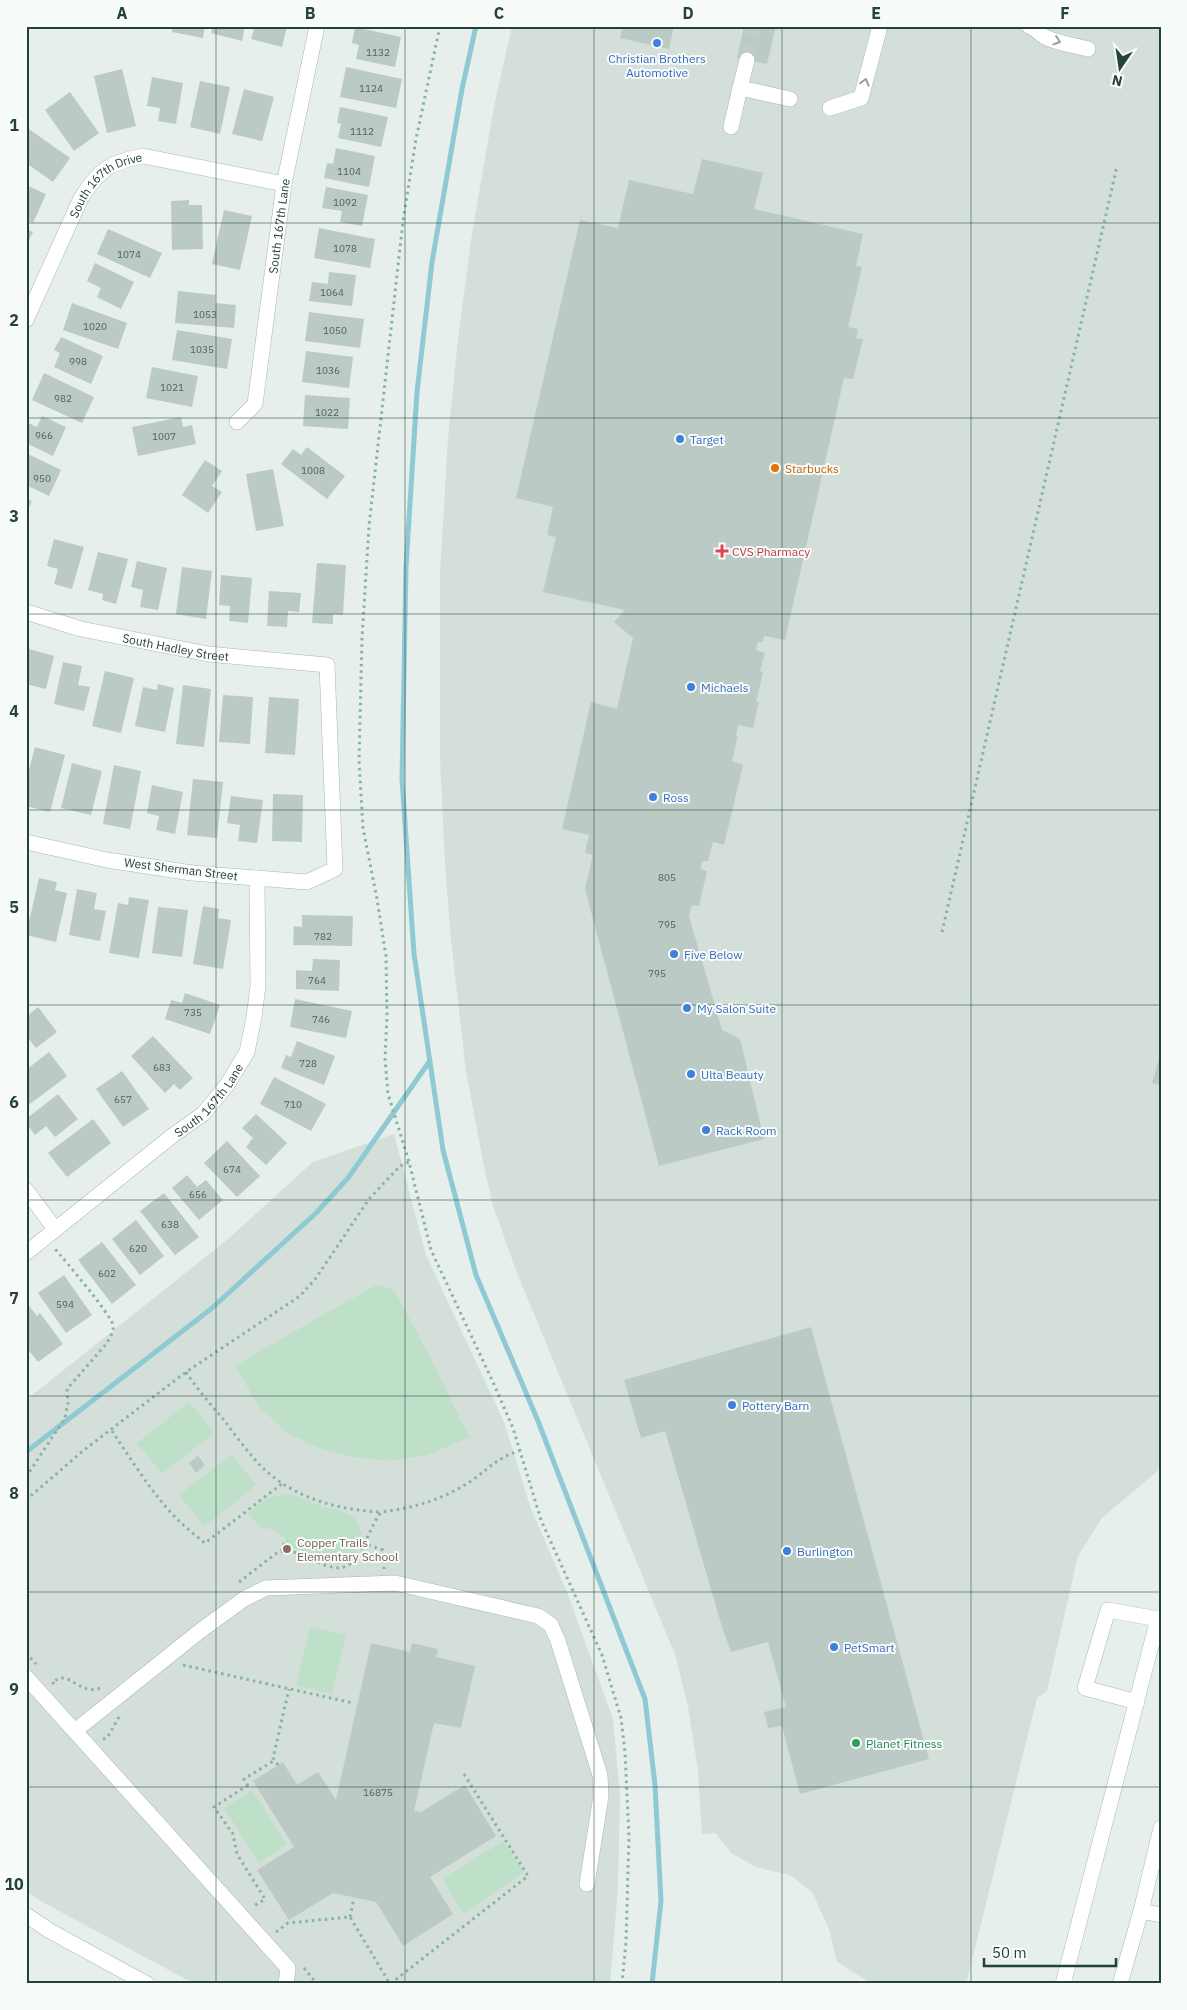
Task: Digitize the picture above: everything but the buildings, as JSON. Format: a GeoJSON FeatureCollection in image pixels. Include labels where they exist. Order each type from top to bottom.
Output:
{"type":"FeatureCollection","features":[{"type":"Feature","properties":{"kind":"street","name":"South 167th Lane"},"geometry":{"type":"LineString","coordinates":[[237,422],[255,404],[284,184],[317,26]]}},
{"type":"Feature","properties":{"kind":"street"},"geometry":{"type":"LineString","coordinates":[[1029,26],[1044,37],[1062,44],[1088,49]]}},
{"type":"Feature","properties":{"kind":"street"},"geometry":{"type":"LineString","coordinates":[[830,108],[861,98],[879,30]]}},
{"type":"Feature","properties":{"kind":"street"},"geometry":{"type":"LineString","coordinates":[[730,127],[747,60]]}},
{"type":"Feature","properties":{"kind":"street"},"geometry":{"type":"LineString","coordinates":[[740,88],[790,99]]}},
{"type":"Feature","properties":{"kind":"street","name":"South 167th Drive"},"geometry":{"type":"LineString","coordinates":[[26,320],[81,198],[92,181],[111,165],[123,160],[143,156],[284,184]]}},
{"type":"Feature","properties":{"kind":"street","name":"South Hadley Street"},"geometry":{"type":"LineString","coordinates":[[26,612],[81,630],[208,654],[327,665],[336,870]]}},
{"type":"Feature","properties":{"kind":"street","name":"West Sherman Street"},"geometry":{"type":"LineString","coordinates":[[26,842],[107,860],[192,873],[307,882],[336,870]]}},
{"type":"Feature","properties":{"kind":"street","name":"South 167th Lane"},"geometry":{"type":"LineString","coordinates":[[26,1253],[172,1136],[203,1114],[227,1085],[247,1052],[254,1017],[258,986],[256,878]]}},
{"type":"Feature","properties":{"kind":"street"},"geometry":{"type":"LineString","coordinates":[[26,1190],[50,1234]]}},
{"type":"Feature","properties":{"kind":"street"},"geometry":{"type":"LineString","coordinates":[[81,1725],[200,1631],[255,1592],[266,1588],[395,1583],[538,1616],[551,1625],[558,1640],[600,1775],[601,1796],[587,1884]]}},
{"type":"Feature","properties":{"kind":"street"},"geometry":{"type":"LineString","coordinates":[[1063,1984],[1159,1620],[1108,1610],[1085,1688],[1137,1702]]}},
{"type":"Feature","properties":{"kind":"street"},"geometry":{"type":"LineString","coordinates":[[26,1677],[81,1725],[288,1968],[286,1984]]}},
{"type":"Feature","properties":{"kind":"street"},"geometry":{"type":"LineString","coordinates":[[1120,1984],[1141,1910],[1161,1828]]}},
{"type":"Feature","properties":{"kind":"street"},"geometry":{"type":"LineString","coordinates":[[1141,1910],[1161,1915]]}},
{"type":"Feature","properties":{"kind":"street"},"geometry":{"type":"LineString","coordinates":[[26,1915],[59,1936],[147,1984]]}},
{"type":"Feature","properties":{"kind":"path"},"geometry":{"type":"LineString","coordinates":[[440,26],[416,140],[397,266],[369,526],[359,761],[362,819],[386,956],[387,1016],[385,1059],[388,1094],[409,1162],[431,1250],[513,1428],[541,1520],[602,1655],[621,1718],[625,1752],[629,1837],[626,1942],[622,1984]]}},
{"type":"Feature","properties":{"kind":"path"},"geometry":{"type":"LineString","coordinates":[[942,932],[1117,166]]}},
{"type":"Feature","properties":{"kind":"path"},"geometry":{"type":"LineString","coordinates":[[26,1500],[84,1450],[186,1372],[300,1296],[316,1278],[369,1199],[400,1166],[409,1162]]}},
{"type":"Feature","properties":{"kind":"path"},"geometry":{"type":"LineString","coordinates":[[26,1477],[65,1418],[68,1403],[67,1389],[107,1343],[114,1327],[107,1313],[50,1234]]}},
{"type":"Feature","properties":{"kind":"path"},"geometry":{"type":"LineString","coordinates":[[186,1372],[257,1461],[292,1489],[325,1504],[355,1511],[381,1512],[419,1506],[448,1495],[474,1479],[501,1458],[519,1451]]}},
{"type":"Feature","properties":{"kind":"path"},"geometry":{"type":"LineString","coordinates":[[112,1430],[166,1506],[181,1523],[205,1543],[283,1483]]}},
{"type":"Feature","properties":{"kind":"path"},"geometry":{"type":"LineString","coordinates":[[236,1584],[278,1552],[282,1551],[294,1552],[328,1567],[339,1568],[348,1565],[354,1560],[371,1526],[381,1512]]}},
{"type":"Feature","properties":{"kind":"path"},"geometry":{"type":"LineString","coordinates":[[356,1541],[383,1550],[384,1573],[380,1584]]}},
{"type":"Feature","properties":{"kind":"path"},"geometry":{"type":"LineString","coordinates":[[282,1551],[281,1547],[288,1542]]}},
{"type":"Feature","properties":{"kind":"path"},"geometry":{"type":"LineString","coordinates":[[182,1664],[353,1704]]}},
{"type":"Feature","properties":{"kind":"path"},"geometry":{"type":"LineString","coordinates":[[57,1688],[52,1682],[60,1678],[65,1678],[87,1690],[106,1685]]}},
{"type":"Feature","properties":{"kind":"path"},"geometry":{"type":"LineString","coordinates":[[278,1765],[273,1758],[289,1689]]}},
{"type":"Feature","properties":{"kind":"path"},"geometry":{"type":"LineString","coordinates":[[81,1725],[104,1740],[122,1712]]}},
{"type":"Feature","properties":{"kind":"path"},"geometry":{"type":"LineString","coordinates":[[254,1906],[265,1899],[237,1854],[233,1834],[214,1807],[248,1786],[244,1779],[275,1760]]}},
{"type":"Feature","properties":{"kind":"path"},"geometry":{"type":"LineString","coordinates":[[354,1898],[350,1917],[390,1984],[528,1876],[464,1774]]}},
{"type":"Feature","properties":{"kind":"path"},"geometry":{"type":"LineString","coordinates":[[276,1932],[288,1923],[350,1917]]}},
{"type":"Feature","properties":{"kind":"shaded area"},"geometry":{"type":"Polygon","coordinates":[[[512,26],[1161,26],[1161,1468],[1102,1518],[1078,1556],[1047,1691],[1037,1698],[966,1984],[872,1984],[837,1962],[829,1929],[812,1892],[790,1875],[756,1867],[731,1853],[715,1833],[702,1834],[698,1771],[688,1707],[676,1657],[517,1273],[493,1206],[485,1172],[466,1072],[451,940],[445,864],[440,759],[440,573],[448,438],[458,339],[472,234],[494,106],[512,26]]]}},
{"type":"Feature","properties":{"kind":"shaded area","name":"Copper Trails Elementary School"},"geometry":{"type":"Polygon","coordinates":[[[394,1134],[426,1255],[504,1422],[530,1506],[567,1592],[613,1719],[620,1795],[618,1888],[610,1984],[195,1984],[44,1903],[26,1891],[26,1400],[228,1239],[313,1162],[394,1134]]]}},
{"type":"Feature","properties":{"kind":"green space"},"geometry":{"type":"Polygon","coordinates":[[[377,1285],[394,1290],[429,1355],[469,1437],[428,1455],[389,1461],[352,1457],[319,1448],[289,1434],[260,1408],[235,1366],[377,1285]]]}},
{"type":"Feature","properties":{"kind":"green space"},"geometry":{"type":"Polygon","coordinates":[[[189,1402],[214,1433],[162,1474],[137,1443],[189,1402]]]}},
{"type":"Feature","properties":{"kind":"green space"},"geometry":{"type":"Polygon","coordinates":[[[232,1454],[256,1485],[204,1527],[179,1495],[232,1454]]]}},
{"type":"Feature","properties":{"kind":"green space"},"geometry":{"type":"Polygon","coordinates":[[[289,1494],[353,1517],[360,1528],[361,1542],[351,1558],[346,1562],[336,1564],[300,1550],[284,1547],[281,1544],[286,1539],[274,1530],[260,1527],[248,1513],[268,1498],[289,1494]]]}},
{"type":"Feature","properties":{"kind":"green space"},"geometry":{"type":"Polygon","coordinates":[[[310,1627],[346,1635],[332,1694],[296,1686],[310,1627]]]}},
{"type":"Feature","properties":{"kind":"green space"},"geometry":{"type":"Polygon","coordinates":[[[252,1790],[287,1844],[259,1863],[224,1808],[252,1790]]]}},
{"type":"Feature","properties":{"kind":"green space"},"geometry":{"type":"Polygon","coordinates":[[[503,1841],[524,1872],[464,1914],[442,1879],[503,1841]]]}},
{"type":"Feature","properties":{"kind":"waterway"},"geometry":{"type":"LineString","coordinates":[[476,26],[462,89],[432,262],[417,392],[406,567],[402,779],[414,954],[443,1150],[476,1275],[538,1421],[645,1699],[655,1785],[661,1901],[652,1984]]}},
{"type":"Feature","properties":{"kind":"waterway"},"geometry":{"type":"LineString","coordinates":[[26,1452],[211,1309],[316,1213],[348,1178],[429,1062]]}},
{"type":"Feature","properties":{"kind":"tunnel"},"geometry":{"type":"LineString","coordinates":[[747,60],[754,26]]}},
{"type":"Feature","properties":{"kind":"place","name":"Christian Brothers Automotive"},"geometry":{"type":"Point","coordinates":[657,43]}},
{"type":"Feature","properties":{"kind":"place","name":"Target"},"geometry":{"type":"Point","coordinates":[680,439]}},
{"type":"Feature","properties":{"kind":"place","name":"Starbucks"},"geometry":{"type":"Point","coordinates":[775,468]}},
{"type":"Feature","properties":{"kind":"place","name":"CVS Pharmacy"},"geometry":{"type":"Point","coordinates":[722,551]}},
{"type":"Feature","properties":{"kind":"place","name":"Michaels"},"geometry":{"type":"Point","coordinates":[691,687]}},
{"type":"Feature","properties":{"kind":"place","name":"Ross"},"geometry":{"type":"Point","coordinates":[653,797]}},
{"type":"Feature","properties":{"kind":"place","name":"Five Below"},"geometry":{"type":"Point","coordinates":[674,954]}},
{"type":"Feature","properties":{"kind":"place","name":"My Salon Suite"},"geometry":{"type":"Point","coordinates":[687,1008]}},
{"type":"Feature","properties":{"kind":"place","name":"Ulta Beauty"},"geometry":{"type":"Point","coordinates":[691,1074]}},
{"type":"Feature","properties":{"kind":"place","name":"Rack Room"},"geometry":{"type":"Point","coordinates":[706,1130]}},
{"type":"Feature","properties":{"kind":"place","name":"Pottery Barn"},"geometry":{"type":"Point","coordinates":[732,1405]}},
{"type":"Feature","properties":{"kind":"place","name":"Copper Trails Elementary School"},"geometry":{"type":"Point","coordinates":[287,1549]}},
{"type":"Feature","properties":{"kind":"place","name":"Burlington"},"geometry":{"type":"Point","coordinates":[787,1551]}},
{"type":"Feature","properties":{"kind":"place","name":"PetSmart"},"geometry":{"type":"Point","coordinates":[834,1647]}},
{"type":"Feature","properties":{"kind":"place","name":"Planet Fitness"},"geometry":{"type":"Point","coordinates":[856,1743]}}]}
